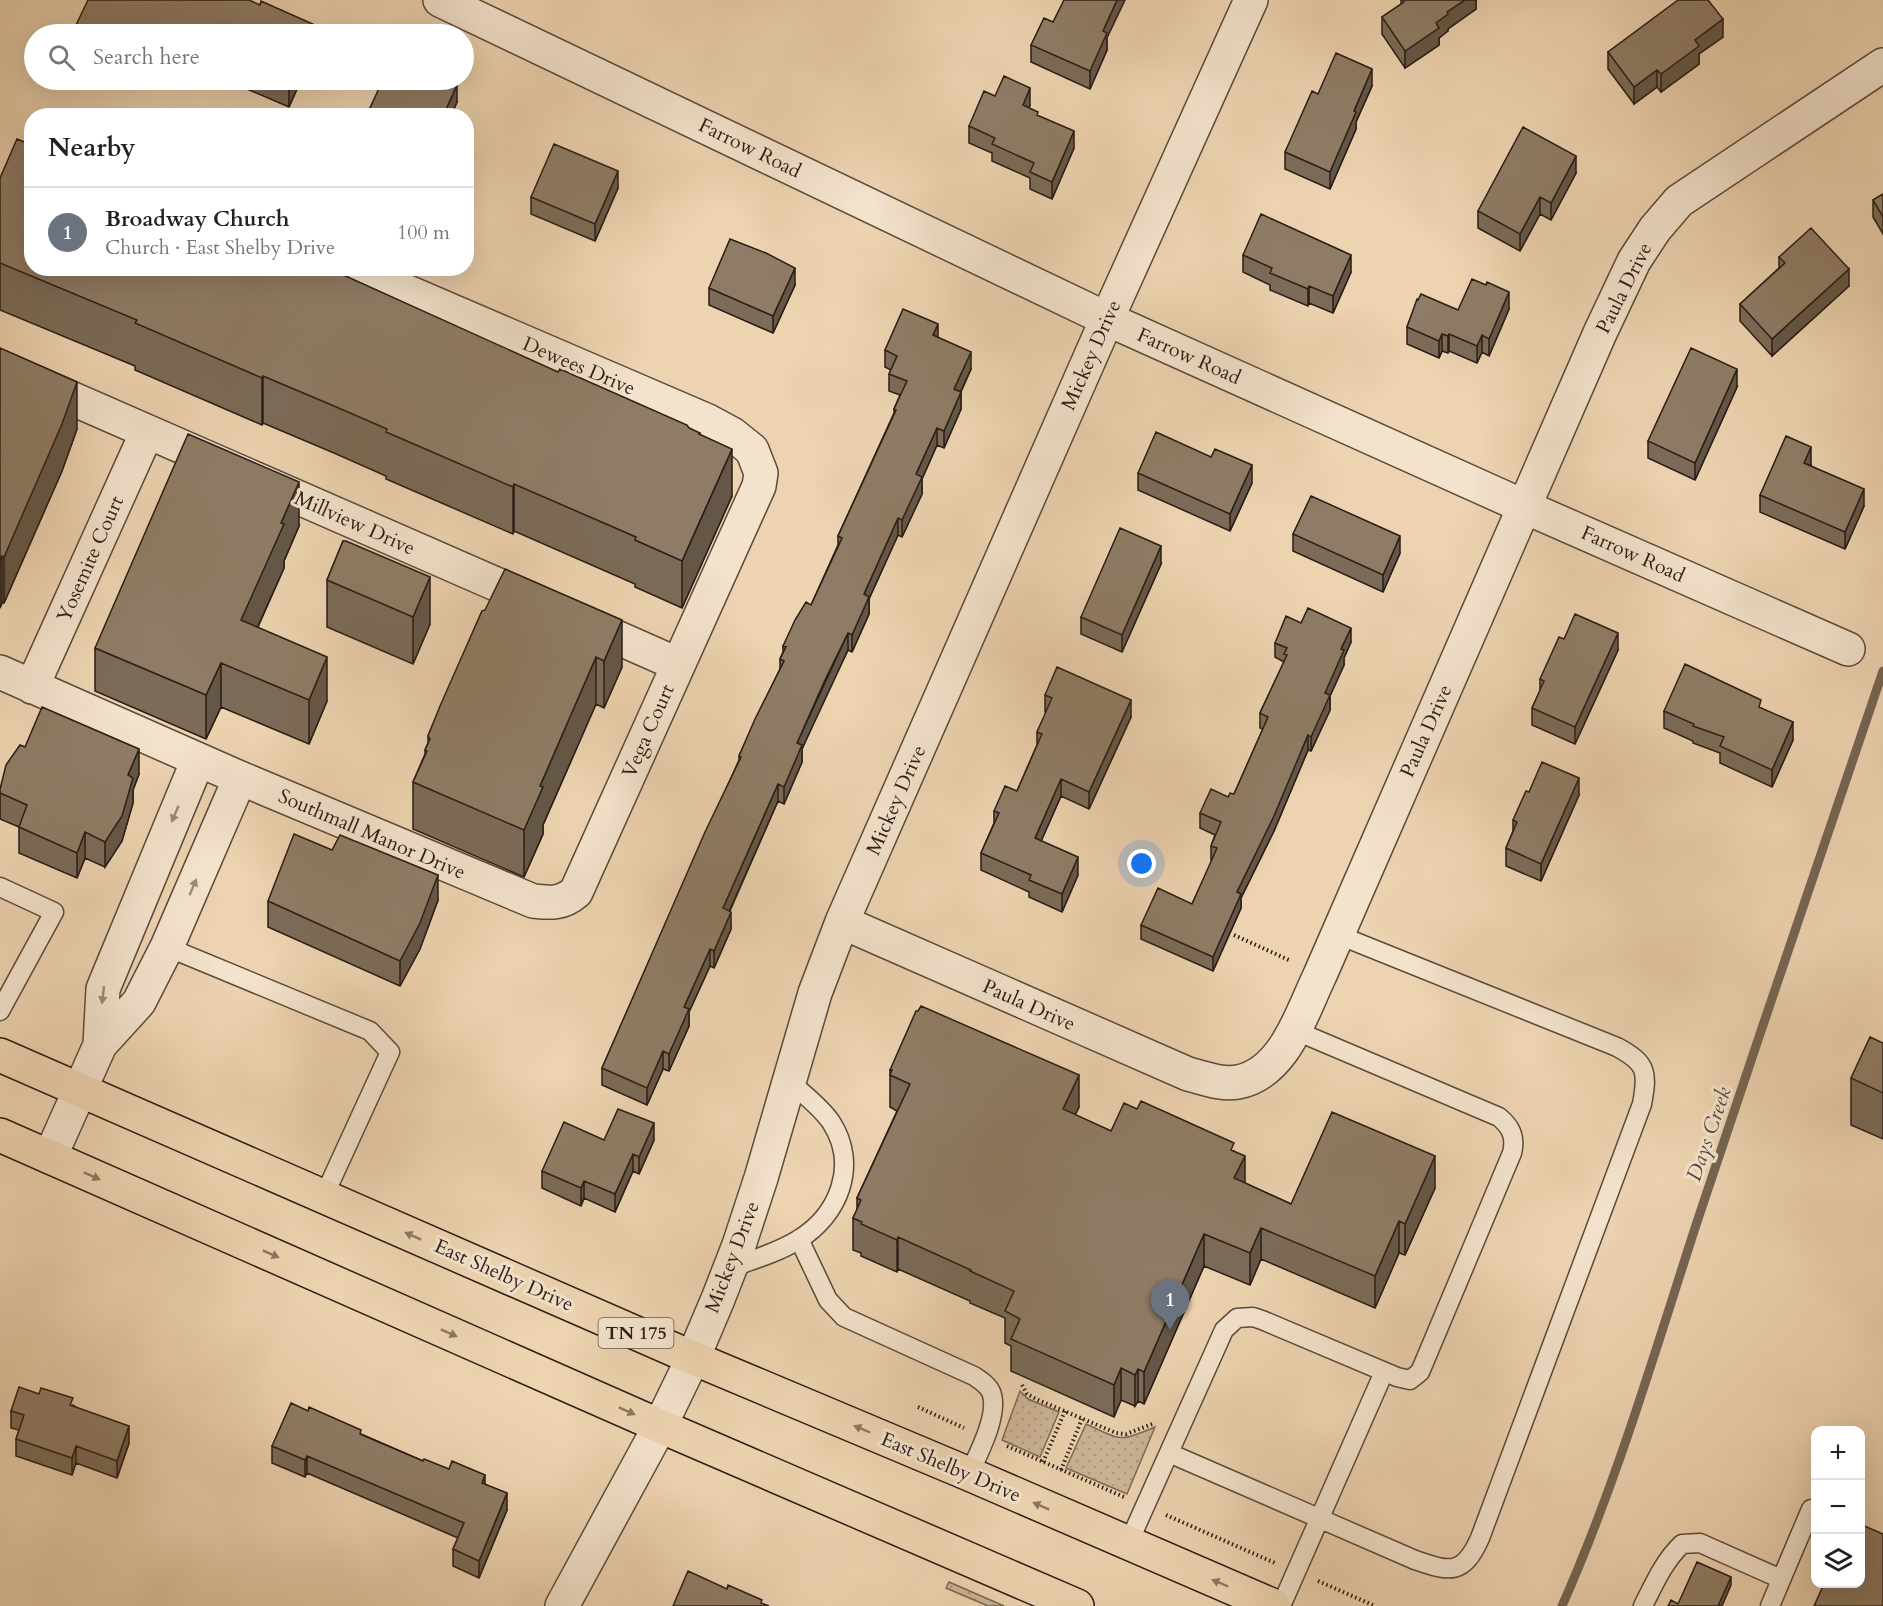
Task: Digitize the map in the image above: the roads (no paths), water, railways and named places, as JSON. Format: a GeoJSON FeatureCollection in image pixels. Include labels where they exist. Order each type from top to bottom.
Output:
{"type":"FeatureCollection","features":[{"type":"Feature","properties":{"kind":"main road","name":"East Shelby Drive"},"geometry":{"type":"LineString","coordinates":[[0,1055],[693,1358],[1274,1606]]}},
{"type":"Feature","properties":{"kind":"main road"},"geometry":{"type":"LineString","coordinates":[[0,1135],[660,1426],[1077,1606]]}},
{"type":"Feature","properties":{"kind":"street","name":"Farrow Road"},"geometry":{"type":"LineString","coordinates":[[440,0],[1107,319],[1848,649]]}},
{"type":"Feature","properties":{"kind":"street","name":"Mickey Drive"},"geometry":{"type":"LineString","coordinates":[[562,1606],[660,1426],[693,1358],[730,1268],[761,1178],[815,993],[842,922],[1107,319],[1251,0]]}},
{"type":"Feature","properties":{"kind":"street","name":"Paula Drive"},"geometry":{"type":"LineString","coordinates":[[842,922],[1188,1074],[1217,1082],[1238,1082],[1268,1068],[1278,1057],[1294,1030],[1320,975],[1600,333],[1634,261],[1655,229],[1680,201],[1883,65]]}},
{"type":"Feature","properties":{"kind":"street","name":"Dewees Drive"},"geometry":{"type":"LineString","coordinates":[[371,276],[708,421],[732,434],[752,450],[761,473],[753,502]]}},
{"type":"Feature","properties":{"kind":"street","name":"Millview Drive"},"geometry":{"type":"LineString","coordinates":[[0,367],[677,664]]}},
{"type":"Feature","properties":{"kind":"street","name":"Yosemite Court"},"geometry":{"type":"LineString","coordinates":[[32,687],[147,432]]}},
{"type":"Feature","properties":{"kind":"street","name":"Vega Court"},"geometry":{"type":"LineString","coordinates":[[505,890],[533,901],[553,903],[567,901],[576,892],[677,664],[753,502]]}},
{"type":"Feature","properties":{"kind":"street","name":"Southmall Manor Drive"},"geometry":{"type":"LineString","coordinates":[[0,672],[198,760],[505,890]]}},
{"type":"Feature","properties":{"kind":"street"},"geometry":{"type":"LineString","coordinates":[[100,1045],[103,989],[198,760]]}},
{"type":"Feature","properties":{"kind":"street"},"geometry":{"type":"LineString","coordinates":[[50,1157],[100,1045],[139,1002],[172,935],[240,778]]}},
{"type":"Feature","properties":{"kind":"street"},"geometry":{"type":"LineString","coordinates":[[136,905],[172,935]]}},
{"type":"Feature","properties":{"kind":"lane"},"geometry":{"type":"LineString","coordinates":[[0,887],[54,912],[0,1011]]}},
{"type":"Feature","properties":{"kind":"lane"},"geometry":{"type":"LineString","coordinates":[[1169,1453],[1436,1567],[1451,1569],[1464,1564],[1473,1554],[1638,1115],[1646,1082],[1643,1066],[1633,1056],[1617,1047],[1336,934]]}},
{"type":"Feature","properties":{"kind":"lane"},"geometry":{"type":"LineString","coordinates":[[172,935],[370,1031],[390,1052],[324,1197]]}},
{"type":"Feature","properties":{"kind":"lane"},"geometry":{"type":"LineString","coordinates":[[1128,1544],[1224,1330],[1237,1317],[1253,1317],[1262,1320],[1384,1372],[1410,1380],[1420,1372],[1514,1146],[1514,1137],[1506,1123],[1499,1117],[1294,1030]]}},
{"type":"Feature","properties":{"kind":"lane"},"geometry":{"type":"LineString","coordinates":[[730,1268],[780,1250],[816,1227],[829,1212],[843,1184],[844,1169],[840,1137],[819,1107],[789,1081]]}},
{"type":"Feature","properties":{"kind":"lane"},"geometry":{"type":"LineString","coordinates":[[799,1239],[828,1300],[844,1317],[974,1376],[991,1390],[994,1402],[986,1437],[969,1474]]}},
{"type":"Feature","properties":{"kind":"lane"},"geometry":{"type":"LineString","coordinates":[[1281,1606],[1384,1372]]}},
{"type":"Feature","properties":{"kind":"lane"},"geometry":{"type":"LineString","coordinates":[[1770,1606],[1811,1509]]}},
{"type":"Feature","properties":{"kind":"lane"},"geometry":{"type":"LineString","coordinates":[[1643,1606],[1662,1568],[1682,1544],[1700,1544],[1781,1579]]}},
{"type":"Feature","properties":{"kind":"waterway","name":"Days Creek"},"geometry":{"type":"LineString","coordinates":[[1562,1606],[1618,1464],[1720,1153],[1883,671]]}},
{"type":"Feature","properties":{"kind":"place","name":"Broadway Church"},"geometry":{"type":"Point","coordinates":[1170,1330]}}]}
